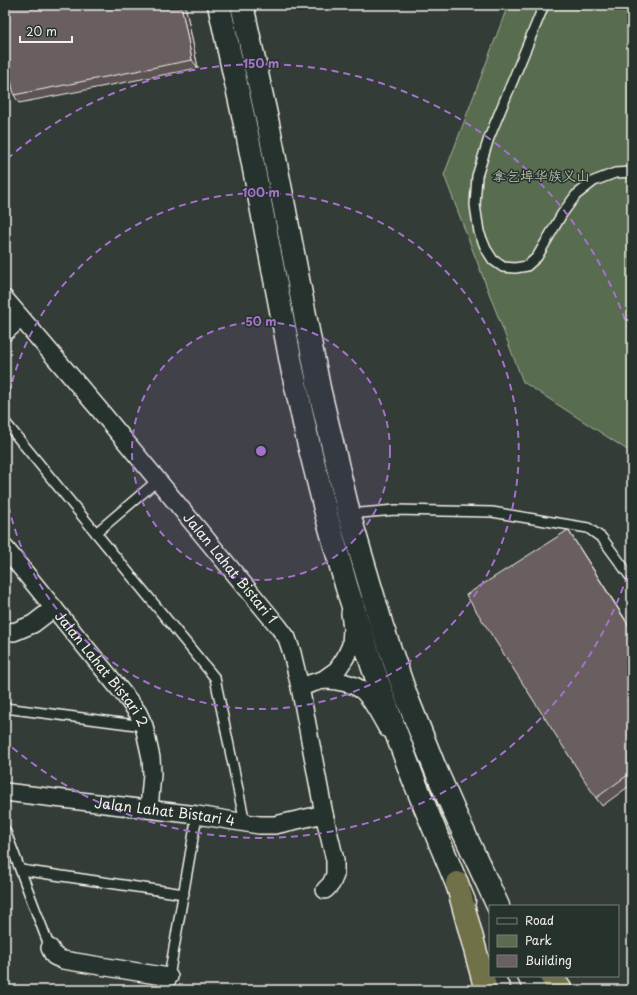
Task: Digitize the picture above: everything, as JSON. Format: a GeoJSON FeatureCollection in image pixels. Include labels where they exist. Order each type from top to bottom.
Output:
{"type":"FeatureCollection","features":[{"type":"Feature","properties":{"kind":"highway"},"geometry":{"type":"LineString","coordinates":[[457,883],[486,990]]}},
{"type":"Feature","properties":{"kind":"highway"},"geometry":{"type":"LineString","coordinates":[[552,977],[561,990]]}},
{"type":"Feature","properties":{"kind":"main road"},"geometry":{"type":"LineString","coordinates":[[219,5],[248,138],[292,368],[327,517],[347,588],[392,722],[413,778],[489,964]]}},
{"type":"Feature","properties":{"kind":"main road"},"geometry":{"type":"LineString","coordinates":[[242,5],[270,133],[319,388],[349,514],[382,626],[407,698],[456,818],[498,905]]}},
{"type":"Feature","properties":{"kind":"main road"},"geometry":{"type":"LineString","coordinates":[[493,977],[499,990]]}},
{"type":"Feature","properties":{"kind":"main road"},"geometry":{"type":"LineString","coordinates":[[530,977],[536,990]]}},
{"type":"Feature","properties":{"kind":"street","name":"Jalan Lahat Bistari 1"},"geometry":{"type":"LineString","coordinates":[[5,299],[158,480],[287,638],[300,687],[324,814],[335,860],[335,875],[331,884],[325,890]]}},
{"type":"Feature","properties":{"kind":"street"},"geometry":{"type":"LineString","coordinates":[[5,332],[21,318]]}},
{"type":"Feature","properties":{"kind":"street","name":"Jalan Lahat Bistari 2"},"geometry":{"type":"LineString","coordinates":[[5,548],[138,713],[144,726],[151,758],[152,774],[148,809]]}},
{"type":"Feature","properties":{"kind":"street"},"geometry":{"type":"LineString","coordinates":[[300,687],[323,680],[337,670],[345,658],[351,645],[352,629],[347,588]]}},
{"type":"Feature","properties":{"kind":"street"},"geometry":{"type":"LineString","coordinates":[[5,631],[14,632],[33,624],[54,608]]}},
{"type":"Feature","properties":{"kind":"street"},"geometry":{"type":"LineString","coordinates":[[323,680],[352,685],[363,691],[381,717],[413,778]]}},
{"type":"Feature","properties":{"kind":"street","name":"Jalan Lahat Bistari 4"},"geometry":{"type":"LineString","coordinates":[[5,792],[197,815],[259,825],[274,825],[324,814]]}},
{"type":"Feature","properties":{"kind":"street"},"geometry":{"type":"LineString","coordinates":[[50,948],[54,956],[63,960],[169,977]]}},
{"type":"Feature","properties":{"kind":"lane"},"geometry":{"type":"LineString","coordinates":[[544,5],[489,138],[477,176],[475,205],[479,232],[486,249],[493,260],[503,267],[515,268],[527,266],[537,257],[562,214],[576,195],[594,181],[615,173],[632,172]]}},
{"type":"Feature","properties":{"kind":"lane"},"geometry":{"type":"LineString","coordinates":[[5,422],[215,678],[245,823]]}},
{"type":"Feature","properties":{"kind":"lane"},"geometry":{"type":"LineString","coordinates":[[96,533],[158,480]]}},
{"type":"Feature","properties":{"kind":"lane"},"geometry":{"type":"LineString","coordinates":[[349,514],[395,510],[492,512],[588,528],[602,538],[632,579]]}},
{"type":"Feature","properties":{"kind":"lane"},"geometry":{"type":"LineString","coordinates":[[5,708],[144,726]]}},
{"type":"Feature","properties":{"kind":"lane"},"geometry":{"type":"LineString","coordinates":[[169,977],[197,815]]}},
{"type":"Feature","properties":{"kind":"lane"},"geometry":{"type":"LineString","coordinates":[[5,830],[50,948]]}},
{"type":"Feature","properties":{"kind":"lane"},"geometry":{"type":"LineString","coordinates":[[21,870],[184,894]]}},
{"type":"Feature","properties":{"kind":"green space","name":"拿乞埠华族义山"},"geometry":{"type":"Polygon","coordinates":[[[508,5],[632,5],[632,453],[523,382],[444,175],[508,5]]]}},
{"type":"Feature","properties":{"kind":"building"},"geometry":{"type":"Polygon","coordinates":[[[5,5],[181,5],[192,60],[14,95],[5,52],[5,5]]]}},
{"type":"Feature","properties":{"kind":"building"},"geometry":{"type":"Polygon","coordinates":[[[568,530],[632,631],[632,772],[596,798],[466,595],[568,530]]]}}]}
